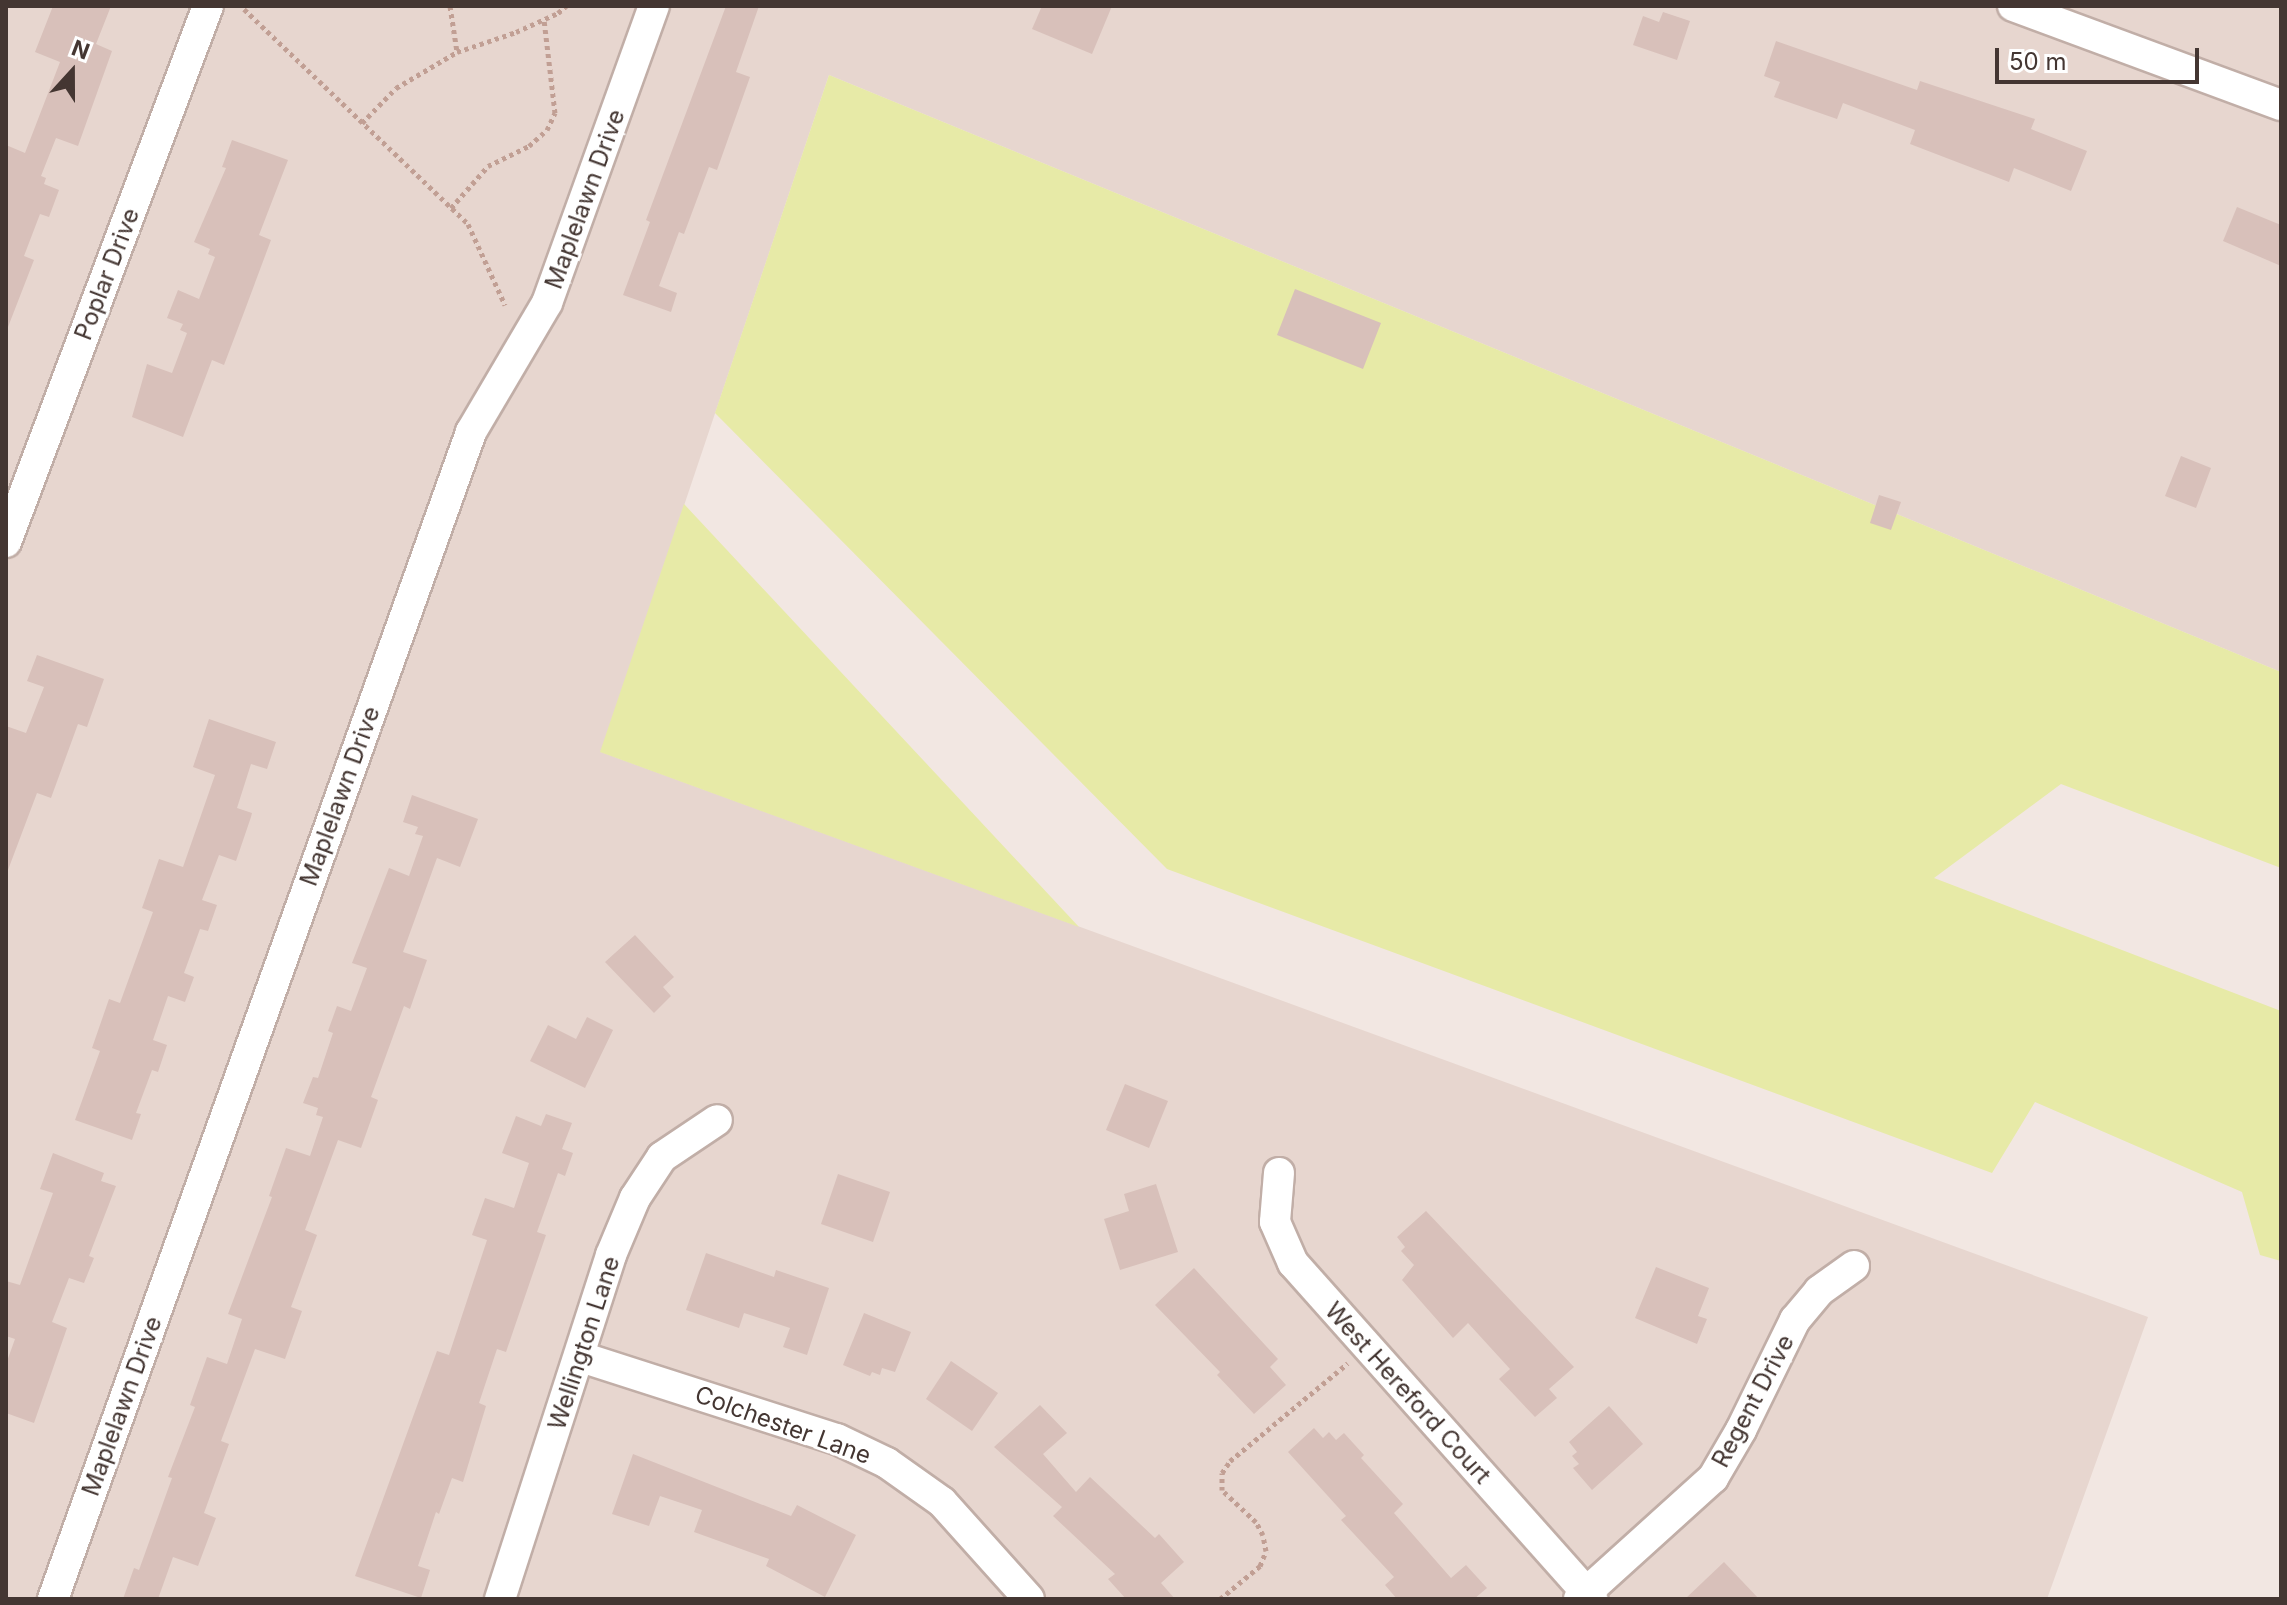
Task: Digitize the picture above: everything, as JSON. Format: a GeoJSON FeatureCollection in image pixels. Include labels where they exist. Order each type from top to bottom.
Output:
{"type":"FeatureCollection","features":[{"type":"Feature","properties":{"kind":"street","name":"Poplar Drive"},"geometry":{"type":"LineString","coordinates":[[7,536],[208,6]]}},
{"type":"Feature","properties":{"kind":"street","name":"Maplelawn Drive"},"geometry":{"type":"LineString","coordinates":[[53,1599],[471,432],[547,303],[654,6]]}},
{"type":"Feature","properties":{"kind":"street"},"geometry":{"type":"LineString","coordinates":[[2013,6],[2281,105]]}},
{"type":"Feature","properties":{"kind":"street","name":"Wellington Lane"},"geometry":{"type":"LineString","coordinates":[[500,1599],[581,1357],[611,1255],[635,1198],[662,1157],[717,1120]]}},
{"type":"Feature","properties":{"kind":"street","name":"West Hereford Court"},"geometry":{"type":"LineString","coordinates":[[1279,1173],[1275,1222],[1293,1263],[1585,1597]]}},
{"type":"Feature","properties":{"kind":"street","name":"Regent Drive"},"geometry":{"type":"LineString","coordinates":[[1585,1597],[1713,1478],[1741,1430],[1795,1320],[1819,1291],[1854,1266]]}},
{"type":"Feature","properties":{"kind":"street","name":"Colchester Lane"},"geometry":{"type":"LineString","coordinates":[[581,1357],[837,1439],[887,1463],[942,1502],[1029,1599]]}},
{"type":"Feature","properties":{"kind":"path"},"geometry":{"type":"LineString","coordinates":[[450,6],[457,52]]}},
{"type":"Feature","properties":{"kind":"path"},"geometry":{"type":"LineString","coordinates":[[362,123],[396,88],[457,52],[544,20],[566,6]]}},
{"type":"Feature","properties":{"kind":"path"},"geometry":{"type":"LineString","coordinates":[[244,9],[468,224],[505,305]]}},
{"type":"Feature","properties":{"kind":"path"},"geometry":{"type":"LineString","coordinates":[[451,208],[488,166],[529,146],[547,130],[555,113],[544,20]]}},
{"type":"Feature","properties":{"kind":"path"},"geometry":{"type":"LineString","coordinates":[[1220,1599],[1260,1566],[1266,1551],[1256,1522],[1222,1490],[1222,1473],[1230,1461],[1367,1347]]}},
{"type":"Feature","properties":{"kind":"shaded area"},"geometry":{"type":"Polygon","coordinates":[[[6,6],[2281,6],[2281,672],[829,75],[601,752],[2148,1317],[2047,1599],[6,1599],[6,6]]]}},
{"type":"Feature","properties":{"kind":"green space"},"geometry":{"type":"Polygon","coordinates":[[[829,75],[2281,672],[2281,868],[2061,784],[1934,878],[2281,1011],[2281,1261],[2260,1255],[2242,1192],[2035,1102],[1992,1173],[1167,869],[715,413],[829,75]]]}},
{"type":"Feature","properties":{"kind":"green space"},"geometry":{"type":"Polygon","coordinates":[[[684,504],[1079,927],[600,752],[684,504]]]}},
{"type":"Feature","properties":{"kind":"building"},"geometry":{"type":"Polygon","coordinates":[[[53,6],[111,6],[96,44],[112,51],[78,146],[56,138],[41,176],[46,178],[44,184],[59,190],[49,217],[40,214],[24,256],[34,260],[8,327],[6,145],[25,153],[60,62],[35,52],[53,6]]]}},
{"type":"Feature","properties":{"kind":"building"},"geometry":{"type":"Polygon","coordinates":[[[726,6],[759,6],[736,72],[750,77],[717,170],[709,167],[684,234],[679,232],[659,286],[677,293],[671,312],[623,295],[650,222],[646,220],[726,6]]]}},
{"type":"Feature","properties":{"kind":"building"},"geometry":{"type":"Polygon","coordinates":[[[1042,6],[1112,6],[1092,54],[1032,29],[1042,6]]]}},
{"type":"Feature","properties":{"kind":"building"},"geometry":{"type":"Polygon","coordinates":[[[1663,12],[1690,21],[1677,60],[1633,45],[1643,16],[1659,22],[1663,12]]]}},
{"type":"Feature","properties":{"kind":"building"},"geometry":{"type":"Polygon","coordinates":[[[1776,41],[1917,90],[1920,81],[2035,119],[2031,129],[2087,151],[2071,191],[2014,168],[2009,182],[1910,144],[1915,130],[1843,103],[1837,119],[1774,97],[1780,82],[1764,76],[1776,41]]]}},
{"type":"Feature","properties":{"kind":"building"},"geometry":{"type":"Polygon","coordinates":[[[232,140],[288,160],[259,235],[271,240],[243,315],[224,365],[212,360],[183,437],[132,417],[147,364],[172,373],[187,333],[180,330],[183,324],[167,318],[178,290],[199,299],[215,257],[208,254],[210,249],[194,242],[226,168],[222,167],[232,140]]]}},
{"type":"Feature","properties":{"kind":"building"},"geometry":{"type":"Polygon","coordinates":[[[2237,207],[2281,225],[2281,266],[2223,241],[2237,207]]]}},
{"type":"Feature","properties":{"kind":"building"},"geometry":{"type":"Polygon","coordinates":[[[1295,289],[1381,323],[1363,369],[1277,335],[1295,289]]]}},
{"type":"Feature","properties":{"kind":"building"},"geometry":{"type":"Polygon","coordinates":[[[2181,456],[2211,468],[2196,508],[2165,496],[2181,456]]]}},
{"type":"Feature","properties":{"kind":"building"},"geometry":{"type":"Polygon","coordinates":[[[1879,495],[1901,502],[1891,530],[1870,523],[1879,495]]]}},
{"type":"Feature","properties":{"kind":"building"},"geometry":{"type":"Polygon","coordinates":[[[37,655],[104,679],[87,727],[78,724],[51,798],[37,793],[8,870],[6,726],[26,733],[44,687],[27,681],[37,655]]]}},
{"type":"Feature","properties":{"kind":"building"},"geometry":{"type":"Polygon","coordinates":[[[209,719],[276,742],[267,769],[251,764],[237,808],[252,813],[251,817],[236,861],[219,855],[202,900],[217,905],[208,931],[200,929],[184,973],[194,977],[185,1002],[168,996],[153,1040],[167,1045],[158,1072],[152,1070],[136,1113],[141,1114],[132,1140],[75,1120],[100,1051],[92,1048],[109,999],[120,1003],[153,912],[142,908],[159,859],[183,867],[215,775],[193,767],[209,719]]]}},
{"type":"Feature","properties":{"kind":"building"},"geometry":{"type":"Polygon","coordinates":[[[412,795],[478,819],[460,867],[437,858],[403,952],[427,960],[410,1009],[404,1006],[371,1097],[378,1100],[361,1148],[338,1140],[305,1230],[317,1235],[291,1307],[302,1311],[285,1359],[255,1349],[221,1441],[229,1444],[204,1513],[216,1518],[198,1566],[173,1557],[158,1599],[123,1599],[134,1568],[139,1570],[172,1478],[168,1477],[195,1407],[190,1405],[207,1357],[227,1364],[242,1319],[228,1314],[272,1197],[269,1196],[286,1148],[310,1156],[323,1117],[316,1115],[318,1108],[303,1103],[313,1077],[318,1078],[333,1033],[328,1031],[337,1006],[351,1011],[367,968],[352,963],[389,868],[409,876],[423,836],[415,834],[418,827],[403,822],[412,795]]]}},
{"type":"Feature","properties":{"kind":"building"},"geometry":{"type":"Polygon","coordinates":[[[635,935],[674,977],[663,987],[671,996],[654,1013],[605,962],[635,935]]]}},
{"type":"Feature","properties":{"kind":"building"},"geometry":{"type":"Polygon","coordinates":[[[587,1017],[613,1030],[585,1088],[530,1061],[548,1025],[576,1039],[587,1017]]]}},
{"type":"Feature","properties":{"kind":"building"},"geometry":{"type":"Polygon","coordinates":[[[1125,1084],[1168,1101],[1149,1148],[1106,1130],[1125,1084]]]}},
{"type":"Feature","properties":{"kind":"building"},"geometry":{"type":"Polygon","coordinates":[[[546,1114],[572,1123],[562,1149],[573,1153],[565,1176],[558,1173],[537,1232],[546,1235],[506,1352],[497,1349],[479,1403],[486,1406],[463,1482],[452,1478],[439,1514],[436,1512],[418,1566],[430,1570],[421,1598],[355,1576],[437,1351],[449,1355],[487,1240],[472,1235],[485,1198],[514,1208],[529,1163],[502,1153],[516,1116],[541,1126],[546,1114]]]}},
{"type":"Feature","properties":{"kind":"building"},"geometry":{"type":"Polygon","coordinates":[[[53,1153],[104,1173],[101,1181],[116,1186],[89,1256],[94,1258],[84,1283],[69,1278],[52,1322],[67,1328],[34,1423],[6,1413],[6,1364],[15,1339],[6,1336],[6,1281],[20,1285],[53,1193],[40,1189],[53,1153]]]}},
{"type":"Feature","properties":{"kind":"building"},"geometry":{"type":"Polygon","coordinates":[[[838,1174],[890,1192],[873,1242],[821,1224],[838,1174]]]}},
{"type":"Feature","properties":{"kind":"building"},"geometry":{"type":"Polygon","coordinates":[[[1156,1184],[1178,1252],[1120,1270],[1104,1219],[1129,1211],[1124,1194],[1156,1184]]]}},
{"type":"Feature","properties":{"kind":"building"},"geometry":{"type":"Polygon","coordinates":[[[1426,1211],[1574,1367],[1549,1389],[1557,1398],[1535,1417],[1499,1379],[1510,1369],[1468,1323],[1453,1338],[1402,1280],[1414,1265],[1401,1251],[1405,1247],[1397,1237],[1426,1211]]]}},
{"type":"Feature","properties":{"kind":"building"},"geometry":{"type":"Polygon","coordinates":[[[706,1253],[774,1277],[776,1270],[829,1288],[807,1355],[783,1347],[790,1328],[744,1313],[739,1328],[686,1310],[706,1253]]]}},
{"type":"Feature","properties":{"kind":"building"},"geometry":{"type":"Polygon","coordinates":[[[1656,1267],[1709,1288],[1698,1316],[1707,1319],[1697,1344],[1635,1318],[1656,1267]]]}},
{"type":"Feature","properties":{"kind":"building"},"geometry":{"type":"Polygon","coordinates":[[[1194,1268],[1278,1359],[1270,1367],[1286,1385],[1254,1414],[1217,1375],[1220,1372],[1155,1305],[1194,1268]]]}},
{"type":"Feature","properties":{"kind":"building"},"geometry":{"type":"Polygon","coordinates":[[[864,1313],[911,1332],[895,1372],[882,1368],[880,1375],[872,1372],[870,1376],[843,1365],[864,1313]]]}},
{"type":"Feature","properties":{"kind":"building"},"geometry":{"type":"Polygon","coordinates":[[[951,1361],[998,1393],[972,1431],[926,1399],[951,1361]]]}},
{"type":"Feature","properties":{"kind":"building"},"geometry":{"type":"Polygon","coordinates":[[[1040,1405],[1067,1433],[1043,1454],[1076,1492],[1090,1477],[1155,1538],[1159,1534],[1184,1562],[1161,1583],[1175,1599],[1126,1599],[1108,1579],[1115,1574],[1053,1516],[1062,1507],[994,1447],[1040,1405]]]}},
{"type":"Feature","properties":{"kind":"building"},"geometry":{"type":"Polygon","coordinates":[[[1609,1406],[1643,1444],[1592,1490],[1573,1468],[1579,1464],[1572,1456],[1577,1452],[1569,1442],[1609,1406]]]}},
{"type":"Feature","properties":{"kind":"building"},"geometry":{"type":"Polygon","coordinates":[[[1314,1428],[1323,1438],[1329,1432],[1336,1440],[1344,1433],[1364,1455],[1361,1458],[1403,1504],[1394,1513],[1451,1578],[1466,1565],[1487,1588],[1474,1599],[1397,1599],[1385,1585],[1394,1577],[1341,1520],[1346,1516],[1288,1452],[1314,1428]]]}},
{"type":"Feature","properties":{"kind":"building"},"geometry":{"type":"Polygon","coordinates":[[[633,1454],[791,1516],[797,1505],[856,1535],[825,1597],[766,1566],[769,1559],[694,1532],[702,1510],[660,1496],[649,1526],[612,1514],[633,1454]]]}},
{"type":"Feature","properties":{"kind":"building"},"geometry":{"type":"Polygon","coordinates":[[[1724,1562],[1759,1599],[1685,1599],[1724,1562]]]}}]}
